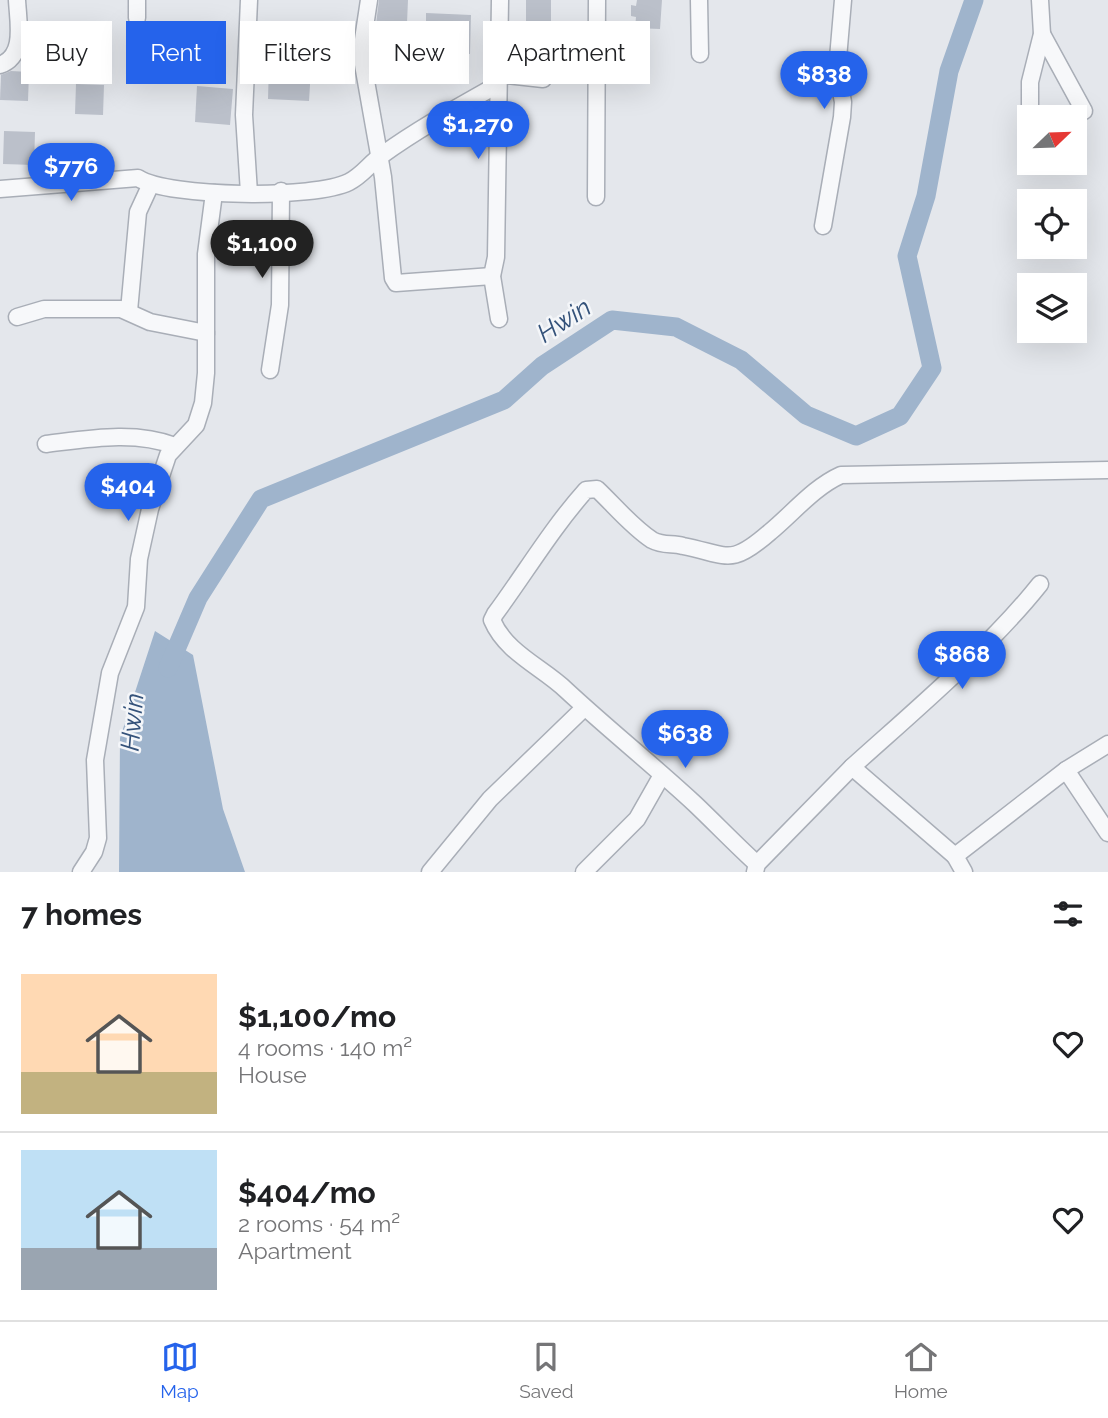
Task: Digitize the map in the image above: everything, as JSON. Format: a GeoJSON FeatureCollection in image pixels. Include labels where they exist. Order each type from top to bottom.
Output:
{"type":"FeatureCollection","features":[{"type":"Feature","properties":{"kind":"street"},"geometry":{"type":"LineString","coordinates":[[0,65],[14,57],[18,47],[17,0]]}},
{"type":"Feature","properties":{"kind":"street"},"geometry":{"type":"LineString","coordinates":[[137,0],[137,18]]}},
{"type":"Feature","properties":{"kind":"street"},"geometry":{"type":"LineString","coordinates":[[248,0],[248,21]]}},
{"type":"Feature","properties":{"kind":"street"},"geometry":{"type":"LineString","coordinates":[[369,0],[361,56],[379,157],[394,281],[492,276]]}},
{"type":"Feature","properties":{"kind":"street"},"geometry":{"type":"LineString","coordinates":[[498,21],[499,0]]}},
{"type":"Feature","properties":{"kind":"street"},"geometry":{"type":"LineString","coordinates":[[596,197],[597,0]]}},
{"type":"Feature","properties":{"kind":"street"},"geometry":{"type":"LineString","coordinates":[[699,0],[700,54]]}},
{"type":"Feature","properties":{"kind":"street"},"geometry":{"type":"LineString","coordinates":[[823,226],[842,117],[843,102],[837,70],[843,0]]}},
{"type":"Feature","properties":{"kind":"street"},"geometry":{"type":"LineString","coordinates":[[1030,105],[1030,82],[1042,34],[1040,0]]}},
{"type":"Feature","properties":{"kind":"street"},"geometry":{"type":"LineString","coordinates":[[1042,34],[1081,105]]}},
{"type":"Feature","properties":{"kind":"street"},"geometry":{"type":"LineString","coordinates":[[355,56],[361,56]]}},
{"type":"Feature","properties":{"kind":"street"},"geometry":{"type":"LineString","coordinates":[[246,84],[244,115],[249,193]]}},
{"type":"Feature","properties":{"kind":"street"},"geometry":{"type":"LineString","coordinates":[[0,189],[138,178],[150,186],[214,193],[323,191],[360,176],[379,157],[489,84]]}},
{"type":"Feature","properties":{"kind":"street"},"geometry":{"type":"LineString","coordinates":[[497,84],[496,257],[492,276],[499,319]]}},
{"type":"Feature","properties":{"kind":"street"},"geometry":{"type":"LineString","coordinates":[[129,310],[138,212],[150,186]]}},
{"type":"Feature","properties":{"kind":"street"},"geometry":{"type":"LineString","coordinates":[[270,370],[281,305],[281,191]]}},
{"type":"Feature","properties":{"kind":"street"},"geometry":{"type":"LineString","coordinates":[[81,872],[94,852],[98,838],[95,760],[110,673],[136,607],[139,559],[150,509],[168,455],[191,431],[201,415],[206,373],[206,254],[214,193]]}},
{"type":"Feature","properties":{"kind":"street"},"geometry":{"type":"LineString","coordinates":[[17,317],[53,309],[129,310],[150,323],[206,333]]}},
{"type":"Feature","properties":{"kind":"street"},"geometry":{"type":"LineString","coordinates":[[46,444],[103,437],[149,439],[175,446]]}},
{"type":"Feature","properties":{"kind":"street"},"geometry":{"type":"LineString","coordinates":[[1040,584],[1023,605],[938,689],[852,766],[756,868],[663,775],[584,708],[564,687],[525,660],[492,620],[535,560],[550,533],[586,490],[593,488],[650,538],[663,545],[681,545],[723,557],[737,556],[748,550],[827,481],[841,475],[1108,470]]}},
{"type":"Feature","properties":{"kind":"street"},"geometry":{"type":"LineString","coordinates":[[430,872],[443,852],[498,791],[584,708]]}},
{"type":"Feature","properties":{"kind":"street"},"geometry":{"type":"LineString","coordinates":[[955,856],[1066,770],[1108,744]]}},
{"type":"Feature","properties":{"kind":"street"},"geometry":{"type":"LineString","coordinates":[[852,766],[955,856],[964,872]]}},
{"type":"Feature","properties":{"kind":"street"},"geometry":{"type":"LineString","coordinates":[[1066,770],[1108,833]]}},
{"type":"Feature","properties":{"kind":"street"},"geometry":{"type":"LineString","coordinates":[[584,872],[637,818],[663,775]]}},
{"type":"Feature","properties":{"kind":"water"},"geometry":{"type":"Polygon","coordinates":[[[155,631],[193,655],[223,809],[245,872],[119,872],[120,738],[155,631]]]}},
{"type":"Feature","properties":{"kind":"building"},"geometry":{"type":"Polygon","coordinates":[[[379,0],[408,0],[407,21],[376,21],[379,0]]]}},
{"type":"Feature","properties":{"kind":"building"},"geometry":{"type":"Polygon","coordinates":[[[526,0],[551,0],[551,21],[526,21],[526,0]]]}},
{"type":"Feature","properties":{"kind":"building"},"geometry":{"type":"Polygon","coordinates":[[[637,0],[662,0],[660,29],[650,29],[650,21],[636,21],[636,17],[631,16],[631,5],[636,6],[637,0]]]}},
{"type":"Feature","properties":{"kind":"building"},"geometry":{"type":"Polygon","coordinates":[[[426,13],[471,15],[470,54],[469,21],[426,21],[426,13]]]}},
{"type":"Feature","properties":{"kind":"building"},"geometry":{"type":"Polygon","coordinates":[[[821,60],[825,76],[805,82],[801,66],[821,60]]]}},
{"type":"Feature","properties":{"kind":"building"},"geometry":{"type":"Polygon","coordinates":[[[11,71],[21,72],[21,84],[29,84],[28,101],[0,100],[1,75],[11,71]]]}},
{"type":"Feature","properties":{"kind":"building"},"geometry":{"type":"Polygon","coordinates":[[[76,84],[104,85],[103,115],[75,114],[76,84]]]}},
{"type":"Feature","properties":{"kind":"building"},"geometry":{"type":"Polygon","coordinates":[[[268,84],[310,84],[309,101],[268,99],[268,84]]]}},
{"type":"Feature","properties":{"kind":"building"},"geometry":{"type":"Polygon","coordinates":[[[197,86],[233,89],[230,125],[195,122],[197,86]]]}},
{"type":"Feature","properties":{"kind":"building"},"geometry":{"type":"Polygon","coordinates":[[[4,131],[35,132],[34,165],[3,164],[4,131]]]}},
{"type":"Feature","properties":{"kind":"waterway","name":"Hwin"},"geometry":{"type":"LineString","coordinates":[[168,668],[198,598],[261,499],[504,400],[542,366],[612,320],[676,327],[741,360],[806,415],[856,436],[900,416],[932,368],[907,256],[926,196],[949,71],[974,0]]}}]}
